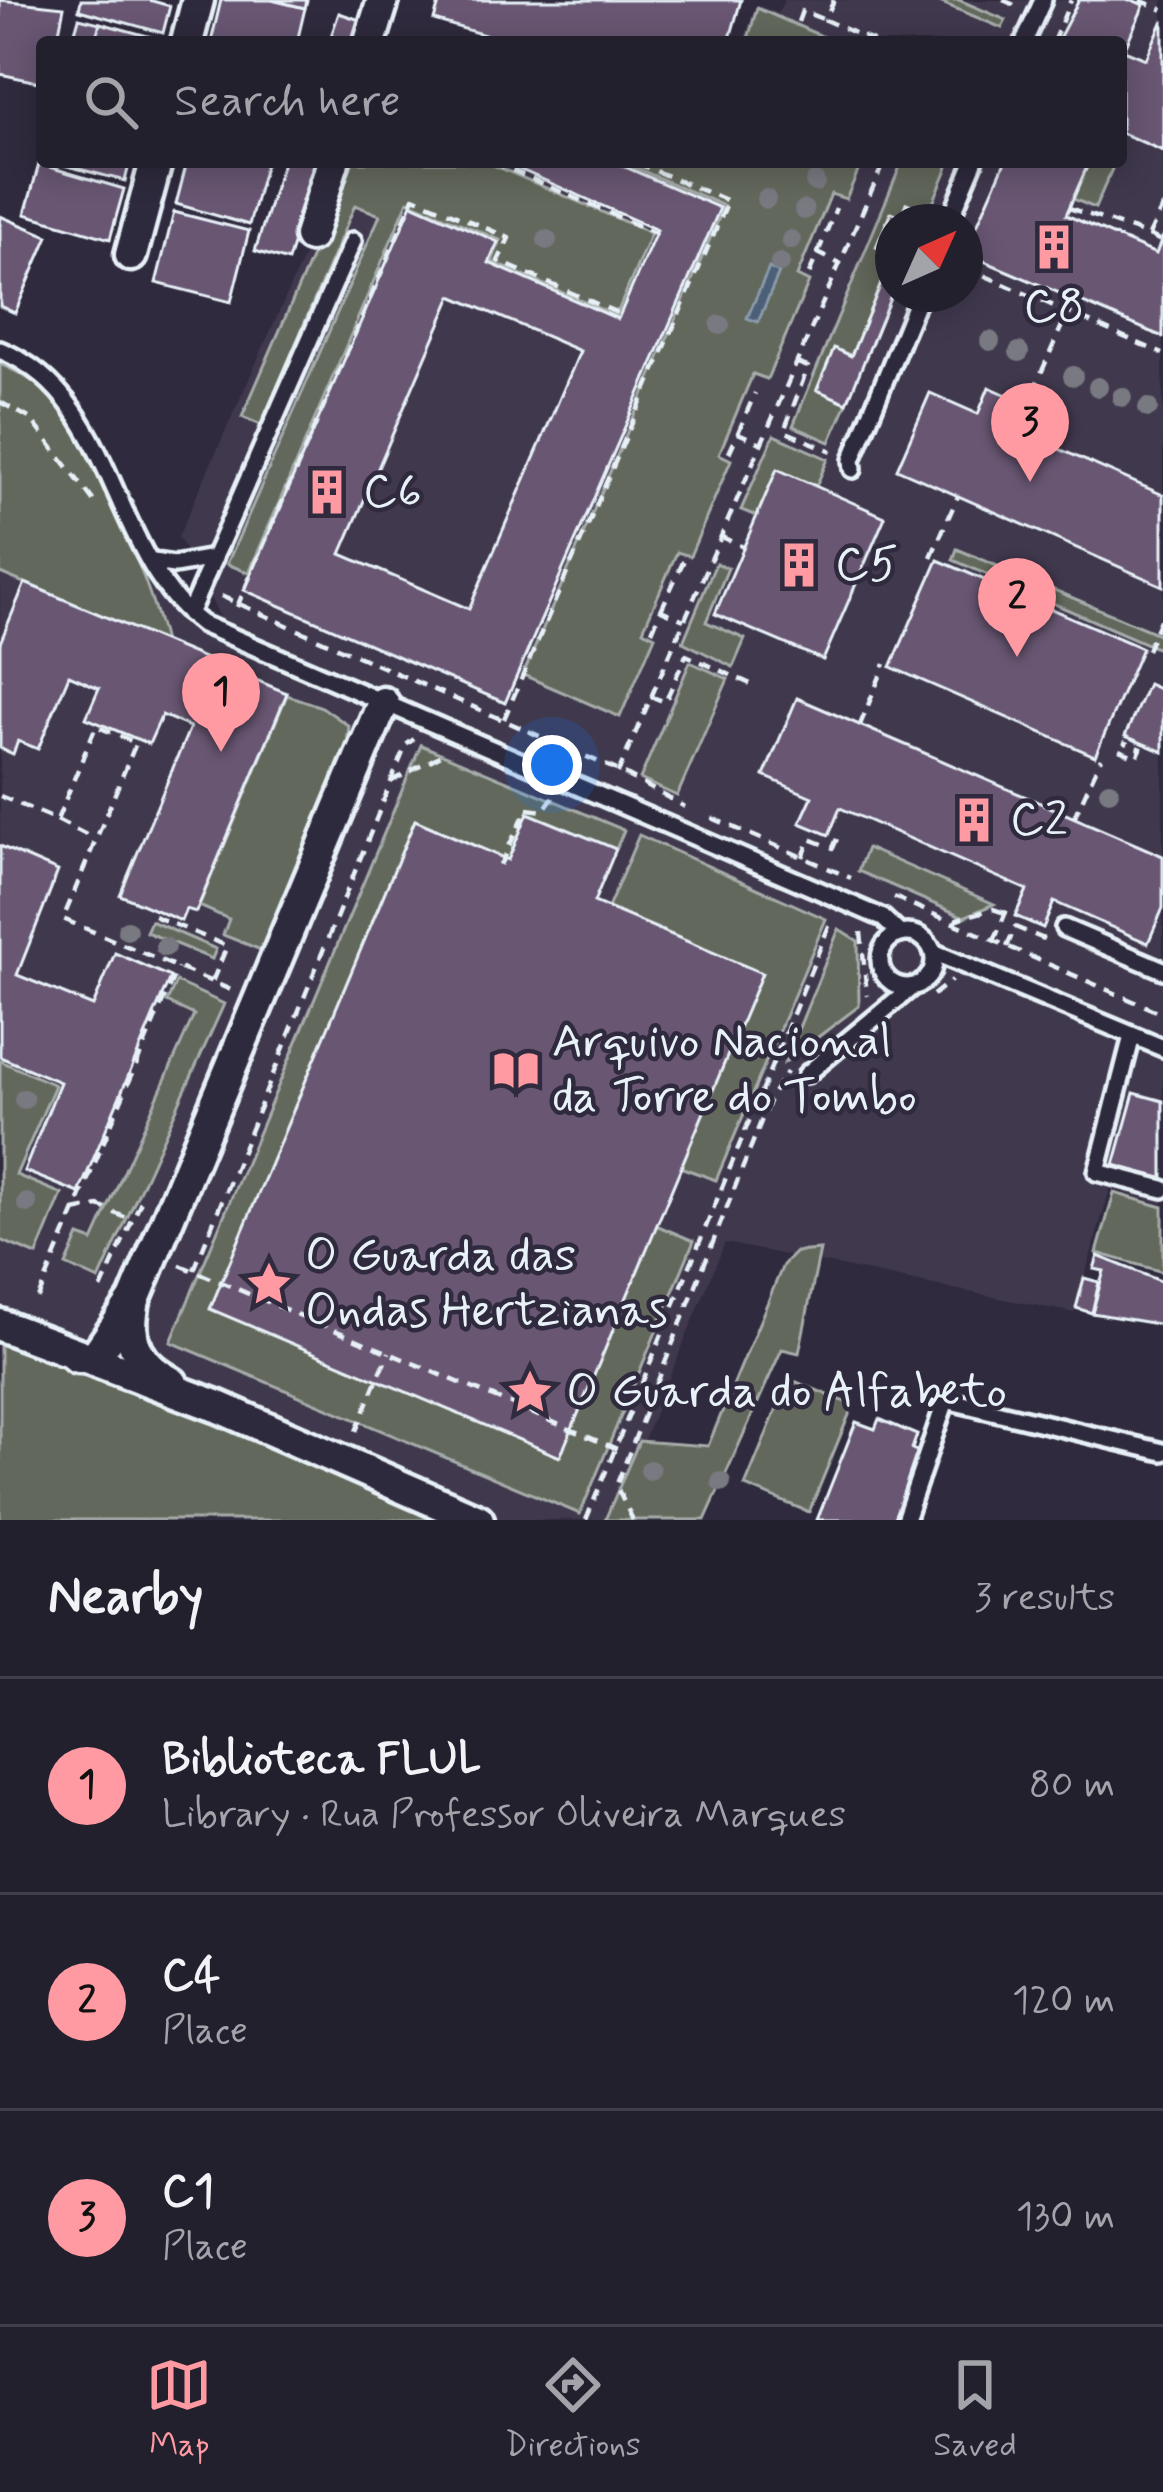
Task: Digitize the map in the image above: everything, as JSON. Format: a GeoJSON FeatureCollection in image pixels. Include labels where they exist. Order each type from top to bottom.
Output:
{"type":"FeatureCollection","features":[{"type":"Feature","properties":{"kind":"street"},"geometry":{"type":"LineString","coordinates":[[189,36],[198,0]]}},
{"type":"Feature","properties":{"kind":"street"},"geometry":{"type":"LineString","coordinates":[[372,36],[383,0]]}},
{"type":"Feature","properties":{"kind":"street"},"geometry":{"type":"LineString","coordinates":[[131,255],[154,168]]}},
{"type":"Feature","properties":{"kind":"street"},"geometry":{"type":"LineString","coordinates":[[310,236],[331,168]]}},
{"type":"Feature","properties":{"kind":"street"},"geometry":{"type":"LineString","coordinates":[[76,1357],[95,1357],[104,1349],[134,1300],[379,713]]}},
{"type":"Feature","properties":{"kind":"street"},"geometry":{"type":"LineString","coordinates":[[134,1300],[130,1334],[142,1362],[219,1407]]}},
{"type":"Feature","properties":{"kind":"street"},"geometry":{"type":"LineString","coordinates":[[0,1324],[76,1357],[219,1407],[478,1520]]}},
{"type":"Feature","properties":{"kind":"lane"},"geometry":{"type":"LineString","coordinates":[[1027,36],[1042,0]]}},
{"type":"Feature","properties":{"kind":"lane"},"geometry":{"type":"LineString","coordinates":[[957,204],[972,168]]}},
{"type":"Feature","properties":{"kind":"lane"},"geometry":{"type":"LineString","coordinates":[[189,614],[353,242]]}},
{"type":"Feature","properties":{"kind":"lane"},"geometry":{"type":"LineString","coordinates":[[852,465],[913,312]]}},
{"type":"Feature","properties":{"kind":"lane"},"geometry":{"type":"LineString","coordinates":[[0,350],[37,368],[65,393],[153,562],[189,614],[221,634],[379,713],[438,726],[562,777],[884,918],[900,934],[924,938],[933,952],[1163,1048]]}},
{"type":"Feature","properties":{"kind":"lane"},"geometry":{"type":"LineString","coordinates":[[153,562],[174,565],[214,558]]}},
{"type":"Feature","properties":{"kind":"lane"},"geometry":{"type":"LineString","coordinates":[[1064,928],[1163,970]]}},
{"type":"Feature","properties":{"kind":"lane"},"geometry":{"type":"LineString","coordinates":[[900,934],[885,944],[882,970],[894,984],[912,987]]}},
{"type":"Feature","properties":{"kind":"lane"},"geometry":{"type":"LineString","coordinates":[[807,1074],[932,970],[933,952]]}},
{"type":"Feature","properties":{"kind":"lane"},"geometry":{"type":"LineString","coordinates":[[1132,1036],[1097,1172],[1163,1189]]}},
{"type":"Feature","properties":{"kind":"lane"},"geometry":{"type":"LineString","coordinates":[[904,1520],[946,1400],[1163,1452]]}},
{"type":"Feature","properties":{"kind":"path"},"geometry":{"type":"LineString","coordinates":[[826,20],[834,0]]}},
{"type":"Feature","properties":{"kind":"path"},"geometry":{"type":"LineString","coordinates":[[1003,0],[1026,10]]}},
{"type":"Feature","properties":{"kind":"path"},"geometry":{"type":"LineString","coordinates":[[1056,36],[1071,0]]}},
{"type":"Feature","properties":{"kind":"path"},"geometry":{"type":"LineString","coordinates":[[1140,0],[1163,10]]}},
{"type":"Feature","properties":{"kind":"path"},"geometry":{"type":"LineString","coordinates":[[798,22],[802,11],[862,36]]}},
{"type":"Feature","properties":{"kind":"path"},"geometry":{"type":"LineString","coordinates":[[507,168],[655,233]]}},
{"type":"Feature","properties":{"kind":"path"},"geometry":{"type":"LineString","coordinates":[[503,721],[728,201],[648,168]]}},
{"type":"Feature","properties":{"kind":"path"},"geometry":{"type":"LineString","coordinates":[[608,797],[881,168]]}},
{"type":"Feature","properties":{"kind":"path"},"geometry":{"type":"LineString","coordinates":[[237,607],[414,197],[508,238],[498,261],[616,314]]}},
{"type":"Feature","properties":{"kind":"path"},"geometry":{"type":"LineString","coordinates":[[1149,236],[1163,206]]}},
{"type":"Feature","properties":{"kind":"path"},"geometry":{"type":"LineString","coordinates":[[808,274],[836,208]]}},
{"type":"Feature","properties":{"kind":"path"},"geometry":{"type":"LineString","coordinates":[[1070,208],[1161,241]]}},
{"type":"Feature","properties":{"kind":"path"},"geometry":{"type":"LineString","coordinates":[[818,253],[840,264]]}},
{"type":"Feature","properties":{"kind":"path"},"geometry":{"type":"LineString","coordinates":[[1004,284],[1010,272]]}},
{"type":"Feature","properties":{"kind":"path"},"geometry":{"type":"LineString","coordinates":[[983,275],[1163,354]]}},
{"type":"Feature","properties":{"kind":"path"},"geometry":{"type":"LineString","coordinates":[[1016,430],[1068,312]]}},
{"type":"Feature","properties":{"kind":"path"},"geometry":{"type":"LineString","coordinates":[[796,363],[808,367],[784,431],[852,465]]}},
{"type":"Feature","properties":{"kind":"path"},"geometry":{"type":"LineString","coordinates":[[729,453],[755,393]]}},
{"type":"Feature","properties":{"kind":"path"},"geometry":{"type":"LineString","coordinates":[[0,402],[31,419],[104,516]]}},
{"type":"Feature","properties":{"kind":"path"},"geometry":{"type":"LineString","coordinates":[[738,433],[761,443]]}},
{"type":"Feature","properties":{"kind":"path"},"geometry":{"type":"LineString","coordinates":[[931,557],[958,496]]}},
{"type":"Feature","properties":{"kind":"path"},"geometry":{"type":"LineString","coordinates":[[720,536],[743,547]]}},
{"type":"Feature","properties":{"kind":"path"},"geometry":{"type":"LineString","coordinates":[[652,631],[684,560]]}},
{"type":"Feature","properties":{"kind":"path"},"geometry":{"type":"LineString","coordinates":[[204,580],[237,607],[619,771],[695,812],[868,886]]}},
{"type":"Feature","properties":{"kind":"path"},"geometry":{"type":"LineString","coordinates":[[662,610],[684,620]]}},
{"type":"Feature","properties":{"kind":"path"},"geometry":{"type":"LineString","coordinates":[[1147,650],[1163,613]]}},
{"type":"Feature","properties":{"kind":"path"},"geometry":{"type":"LineString","coordinates":[[650,696],[665,702],[686,655],[754,686]]}},
{"type":"Feature","properties":{"kind":"path"},"geometry":{"type":"LineString","coordinates":[[860,725],[885,664]]}},
{"type":"Feature","properties":{"kind":"path"},"geometry":{"type":"LineString","coordinates":[[194,1270],[406,745],[438,726],[449,698]]}},
{"type":"Feature","properties":{"kind":"path"},"geometry":{"type":"LineString","coordinates":[[379,713],[416,738],[449,751],[392,781]]}},
{"type":"Feature","properties":{"kind":"path"},"geometry":{"type":"LineString","coordinates":[[57,820],[96,726],[136,743],[63,919],[208,981],[227,946],[154,916]]}},
{"type":"Feature","properties":{"kind":"path"},"geometry":{"type":"LineString","coordinates":[[1119,750],[1137,757],[1141,749],[1123,742]]}},
{"type":"Feature","properties":{"kind":"path"},"geometry":{"type":"LineString","coordinates":[[1074,818],[1100,758]]}},
{"type":"Feature","properties":{"kind":"path"},"geometry":{"type":"LineString","coordinates":[[500,866],[517,821],[527,809],[543,811],[562,777]]}},
{"type":"Feature","properties":{"kind":"path"},"geometry":{"type":"LineString","coordinates":[[0,796],[96,840]]}},
{"type":"Feature","properties":{"kind":"path"},"geometry":{"type":"LineString","coordinates":[[803,857],[810,839],[833,848],[839,834]]}},
{"type":"Feature","properties":{"kind":"path"},"geometry":{"type":"LineString","coordinates":[[890,896],[1163,1015]]}},
{"type":"Feature","properties":{"kind":"path"},"geometry":{"type":"LineString","coordinates":[[956,924],[993,909],[1006,910],[994,941]]}},
{"type":"Feature","properties":{"kind":"path"},"geometry":{"type":"LineString","coordinates":[[586,1520],[832,918],[864,933],[867,1005]]}},
{"type":"Feature","properties":{"kind":"path"},"geometry":{"type":"LineString","coordinates":[[1007,947],[1015,926],[1046,940],[1064,928]]}},
{"type":"Feature","properties":{"kind":"path"},"geometry":{"type":"LineString","coordinates":[[38,1298],[177,968]]}},
{"type":"Feature","properties":{"kind":"path"},"geometry":{"type":"LineString","coordinates":[[920,1005],[954,979],[987,974]]}},
{"type":"Feature","properties":{"kind":"path"},"geometry":{"type":"LineString","coordinates":[[633,1520],[616,1486],[772,1094],[789,1068]]}},
{"type":"Feature","properties":{"kind":"path"},"geometry":{"type":"LineString","coordinates":[[74,1211],[99,1206],[132,1221]]}},
{"type":"Feature","properties":{"kind":"path"},"geometry":{"type":"LineString","coordinates":[[154,1253],[617,1449]]}},
{"type":"Feature","properties":{"kind":"path"},"geometry":{"type":"LineString","coordinates":[[356,1431],[389,1352]]}},
{"type":"Feature","properties":{"kind":"shaded area"},"geometry":{"type":"Polygon","coordinates":[[[784,0],[1163,0],[1163,1204],[1110,1189],[1074,1313],[725,1243],[611,1520],[0,1520],[0,524],[220,617],[178,537],[343,168],[1127,168],[1127,36],[745,36],[756,5],[778,13],[784,0]]]}},
{"type":"Feature","properties":{"kind":"green space"},"geometry":{"type":"Polygon","coordinates":[[[935,0],[959,0],[1006,20],[1002,28],[935,0]]]}},
{"type":"Feature","properties":{"kind":"green space"},"geometry":{"type":"Polygon","coordinates":[[[757,8],[821,36],[749,36],[757,8]]]}},
{"type":"Feature","properties":{"kind":"green space"},"geometry":{"type":"Polygon","coordinates":[[[350,168],[500,168],[651,233],[616,316],[492,262],[500,240],[408,201],[249,573],[227,564],[380,215],[355,205],[261,425],[242,417],[350,168]]]}},
{"type":"Feature","properties":{"kind":"green space"},"geometry":{"type":"Polygon","coordinates":[[[636,168],[859,168],[846,199],[831,194],[797,276],[809,282],[767,379],[753,374],[719,454],[731,460],[690,556],[677,552],[643,630],[655,636],[620,717],[523,675],[724,206],[636,168]]]}},
{"type":"Feature","properties":{"kind":"green space"},"geometry":{"type":"Polygon","coordinates":[[[900,168],[947,168],[932,204],[885,204],[900,168]]]}},
{"type":"Feature","properties":{"kind":"green space"},"geometry":{"type":"Polygon","coordinates":[[[1086,168],[1112,168],[1095,208],[1073,199],[1086,168]]]}},
{"type":"Feature","properties":{"kind":"green space"},"geometry":{"type":"Polygon","coordinates":[[[875,227],[875,298],[851,356],[834,349],[817,389],[847,403],[830,442],[793,426],[875,227]]]}},
{"type":"Feature","properties":{"kind":"green space"},"geometry":{"type":"Polygon","coordinates":[[[0,364],[48,395],[70,423],[133,552],[164,642],[0,573],[0,364]]]}},
{"type":"Feature","properties":{"kind":"green space"},"geometry":{"type":"Polygon","coordinates":[[[774,435],[828,459],[816,486],[777,470],[757,516],[741,510],[774,435]]]}},
{"type":"Feature","properties":{"kind":"green space"},"geometry":{"type":"Polygon","coordinates":[[[957,549],[1163,636],[1163,651],[953,560],[957,549]]]}},
{"type":"Feature","properties":{"kind":"green space"},"geometry":{"type":"Polygon","coordinates":[[[716,563],[728,568],[706,622],[745,639],[733,667],[683,642],[716,563]]]}},
{"type":"Feature","properties":{"kind":"green space"},"geometry":{"type":"Polygon","coordinates":[[[690,662],[728,679],[677,796],[640,779],[690,662]]]}},
{"type":"Feature","properties":{"kind":"green space"},"geometry":{"type":"Polygon","coordinates":[[[287,695],[322,707],[349,726],[347,744],[261,950],[223,935],[229,919],[199,906],[287,695]]]}},
{"type":"Feature","properties":{"kind":"green space"},"geometry":{"type":"Polygon","coordinates":[[[421,745],[624,830],[616,849],[508,860],[415,820],[211,1309],[559,1456],[656,1225],[694,1241],[580,1514],[171,1342],[421,745]]]}},
{"type":"Feature","properties":{"kind":"green space"},"geometry":{"type":"Polygon","coordinates":[[[639,835],[826,919],[716,1180],[680,1167],[608,908],[639,835]]]}},
{"type":"Feature","properties":{"kind":"green space"},"geometry":{"type":"Polygon","coordinates":[[[867,848],[994,904],[964,917],[858,871],[867,848]]]}},
{"type":"Feature","properties":{"kind":"green space"},"geometry":{"type":"Polygon","coordinates":[[[151,921],[216,949],[212,959],[146,932],[151,921]]]}},
{"type":"Feature","properties":{"kind":"green space"},"geometry":{"type":"Polygon","coordinates":[[[839,929],[858,941],[859,1006],[785,1062],[839,929]]]}},
{"type":"Feature","properties":{"kind":"green space"},"geometry":{"type":"Polygon","coordinates":[[[176,982],[224,1004],[99,1280],[66,1265],[79,1236],[93,1241],[194,1015],[167,1002],[176,982]]]}},
{"type":"Feature","properties":{"kind":"green space"},"geometry":{"type":"Polygon","coordinates":[[[0,1061],[55,1085],[16,1175],[62,1194],[37,1255],[0,1240],[0,1061]]]}},
{"type":"Feature","properties":{"kind":"green space"},"geometry":{"type":"Polygon","coordinates":[[[1114,1193],[1163,1207],[1163,1272],[1097,1253],[1114,1193]]]}},
{"type":"Feature","properties":{"kind":"green space"},"geometry":{"type":"Polygon","coordinates":[[[820,1250],[799,1353],[782,1349],[705,1520],[605,1520],[639,1441],[708,1446],[783,1265],[796,1252],[820,1250]]]}},
{"type":"Feature","properties":{"kind":"green space"},"geometry":{"type":"Polygon","coordinates":[[[0,1332],[450,1520],[0,1520],[0,1332]]]}},
{"type":"Feature","properties":{"kind":"green space"},"geometry":{"type":"Polygon","coordinates":[[[789,1379],[853,1405],[809,1512],[745,1486],[789,1379]]]}},
{"type":"Feature","properties":{"kind":"water"},"geometry":{"type":"Polygon","coordinates":[[[769,268],[779,273],[758,322],[747,318],[769,268]]]}},
{"type":"Feature","properties":{"kind":"building"},"geometry":{"type":"Polygon","coordinates":[[[0,0],[64,7],[58,36],[36,36],[36,82],[0,74],[0,0]]]}},
{"type":"Feature","properties":{"kind":"building"},"geometry":{"type":"Polygon","coordinates":[[[81,0],[149,0],[170,6],[163,33],[79,10],[81,0]]]}},
{"type":"Feature","properties":{"kind":"building"},"geometry":{"type":"Polygon","coordinates":[[[221,0],[272,0],[305,8],[298,36],[212,36],[221,0]]]}},
{"type":"Feature","properties":{"kind":"building"},"geometry":{"type":"Polygon","coordinates":[[[272,0],[307,0],[305,8],[272,0]]]}},
{"type":"Feature","properties":{"kind":"building"},"geometry":{"type":"Polygon","coordinates":[[[440,0],[741,0],[731,36],[488,36],[434,20],[440,0]]]}},
{"type":"Feature","properties":{"kind":"building"},"geometry":{"type":"Polygon","coordinates":[[[1079,0],[1132,0],[1144,5],[1127,43],[1127,36],[1060,36],[1079,0]]]}},
{"type":"Feature","properties":{"kind":"building"},"geometry":{"type":"Polygon","coordinates":[[[339,13],[366,22],[361,36],[331,36],[339,13]]]}},
{"type":"Feature","properties":{"kind":"building"},"geometry":{"type":"Polygon","coordinates":[[[79,18],[100,23],[97,36],[74,36],[79,18]]]}},
{"type":"Feature","properties":{"kind":"building"},"geometry":{"type":"Polygon","coordinates":[[[1163,20],[1163,151],[1127,136],[1127,51],[1146,59],[1163,20]]]}},
{"type":"Feature","properties":{"kind":"building"},"geometry":{"type":"Polygon","coordinates":[[[100,23],[147,36],[97,36],[100,23]]]}},
{"type":"Feature","properties":{"kind":"building"},"geometry":{"type":"Polygon","coordinates":[[[38,168],[124,189],[110,239],[25,214],[38,168]]]}},
{"type":"Feature","properties":{"kind":"building"},"geometry":{"type":"Polygon","coordinates":[[[75,168],[128,168],[125,181],[75,168]]]}},
{"type":"Feature","properties":{"kind":"building"},"geometry":{"type":"Polygon","coordinates":[[[185,168],[264,168],[249,225],[176,204],[185,168]]]}},
{"type":"Feature","properties":{"kind":"building"},"geometry":{"type":"Polygon","coordinates":[[[281,168],[317,168],[288,261],[255,251],[281,168]]]}},
{"type":"Feature","properties":{"kind":"building","name":"C6"},"geometry":{"type":"Polygon","coordinates":[[[517,168],[628,168],[720,208],[505,703],[244,590],[412,204],[498,242],[489,263],[618,319],[657,230],[517,168]],[[452,296],[341,554],[469,609],[580,351],[452,296]]]}},
{"type":"Feature","properties":{"kind":"building","name":"C8"},"geometry":{"type":"Polygon","coordinates":[[[1002,168],[1086,168],[1066,215],[1156,254],[1163,236],[1163,337],[983,261],[983,212],[1002,168]]]}},
{"type":"Feature","properties":{"kind":"building"},"geometry":{"type":"Polygon","coordinates":[[[174,212],[249,231],[231,302],[156,283],[174,212]]]}},
{"type":"Feature","properties":{"kind":"building"},"geometry":{"type":"Polygon","coordinates":[[[0,216],[48,236],[15,313],[0,306],[0,216]]]}},
{"type":"Feature","properties":{"kind":"building"},"geometry":{"type":"Polygon","coordinates":[[[875,298],[875,312],[884,312],[847,403],[817,390],[834,348],[851,356],[875,298]]]}},
{"type":"Feature","properties":{"kind":"building"},"geometry":{"type":"Polygon","coordinates":[[[989,387],[1016,399],[1005,425],[1163,495],[1163,586],[897,469],[930,393],[978,414],[989,387]]]}},
{"type":"Feature","properties":{"kind":"building","name":"C5"},"geometry":{"type":"Polygon","coordinates":[[[777,469],[885,517],[823,660],[715,614],[777,469]]]}},
{"type":"Feature","properties":{"kind":"building"},"geometry":{"type":"Polygon","coordinates":[[[938,560],[1142,648],[1095,756],[891,667],[938,560]]]}},
{"type":"Feature","properties":{"kind":"building"},"geometry":{"type":"Polygon","coordinates":[[[25,583],[287,693],[196,912],[186,909],[181,921],[120,895],[190,727],[162,715],[149,744],[86,718],[99,688],[69,675],[38,749],[18,741],[13,754],[0,748],[0,643],[25,583]]]}},
{"type":"Feature","properties":{"kind":"building"},"geometry":{"type":"Polygon","coordinates":[[[1148,684],[1163,691],[1163,752],[1125,736],[1148,684]]]}},
{"type":"Feature","properties":{"kind":"building","name":"C2"},"geometry":{"type":"Polygon","coordinates":[[[797,698],[1163,856],[1163,908],[1148,943],[1054,902],[1043,928],[1015,916],[1027,890],[840,808],[829,835],[800,823],[812,797],[764,776],[797,698]]]}},
{"type":"Feature","properties":{"kind":"building","name":"Arquivo Nacional da Torre do Tombo"},"geometry":{"type":"Polygon","coordinates":[[[528,813],[616,849],[594,902],[762,973],[560,1457],[210,1309],[415,820],[508,860],[528,813]]]}},
{"type":"Feature","properties":{"kind":"building"},"geometry":{"type":"Polygon","coordinates":[[[0,846],[58,871],[17,975],[93,1006],[115,953],[170,977],[79,1193],[24,1171],[60,1082],[0,1057],[0,846]]]}},
{"type":"Feature","properties":{"kind":"building"},"geometry":{"type":"Polygon","coordinates":[[[1134,1093],[1163,1101],[1163,1179],[1114,1165],[1134,1093]]]}},
{"type":"Feature","properties":{"kind":"building"},"geometry":{"type":"Polygon","coordinates":[[[1098,1256],[1163,1282],[1163,1325],[1092,1313],[1104,1271],[1094,1269],[1098,1256]]]}},
{"type":"Feature","properties":{"kind":"building"},"geometry":{"type":"Polygon","coordinates":[[[1084,1278],[1099,1282],[1092,1313],[1076,1308],[1084,1278]]]}},
{"type":"Feature","properties":{"kind":"building"},"geometry":{"type":"Polygon","coordinates":[[[879,1419],[917,1435],[912,1449],[921,1453],[893,1520],[817,1520],[856,1422],[875,1429],[879,1419]]]}},
{"type":"Feature","properties":{"kind":"place","name":"C8"},"geometry":{"type":"Point","coordinates":[1054,247]}},
{"type":"Feature","properties":{"kind":"place","name":"C1"},"geometry":{"type":"Point","coordinates":[1030,482]}},
{"type":"Feature","properties":{"kind":"place","name":"C6"},"geometry":{"type":"Point","coordinates":[327,492]}},
{"type":"Feature","properties":{"kind":"place","name":"C5"},"geometry":{"type":"Point","coordinates":[799,565]}},
{"type":"Feature","properties":{"kind":"place","name":"C4"},"geometry":{"type":"Point","coordinates":[1017,657]}},
{"type":"Feature","properties":{"kind":"place","name":"Biblioteca FLUL"},"geometry":{"type":"Point","coordinates":[221,752]}},
{"type":"Feature","properties":{"kind":"place","name":"C2"},"geometry":{"type":"Point","coordinates":[974,820]}},
{"type":"Feature","properties":{"kind":"place","name":"Arquivo Nacional da Torre do Tombo"},"geometry":{"type":"Point","coordinates":[516,1070]}},
{"type":"Feature","properties":{"kind":"place","name":"O Guarda das Ondas Hertzianas"},"geometry":{"type":"Point","coordinates":[269,1284]}},
{"type":"Feature","properties":{"kind":"place","name":"O Guarda do Alfabeto"},"geometry":{"type":"Point","coordinates":[530,1392]}}]}
